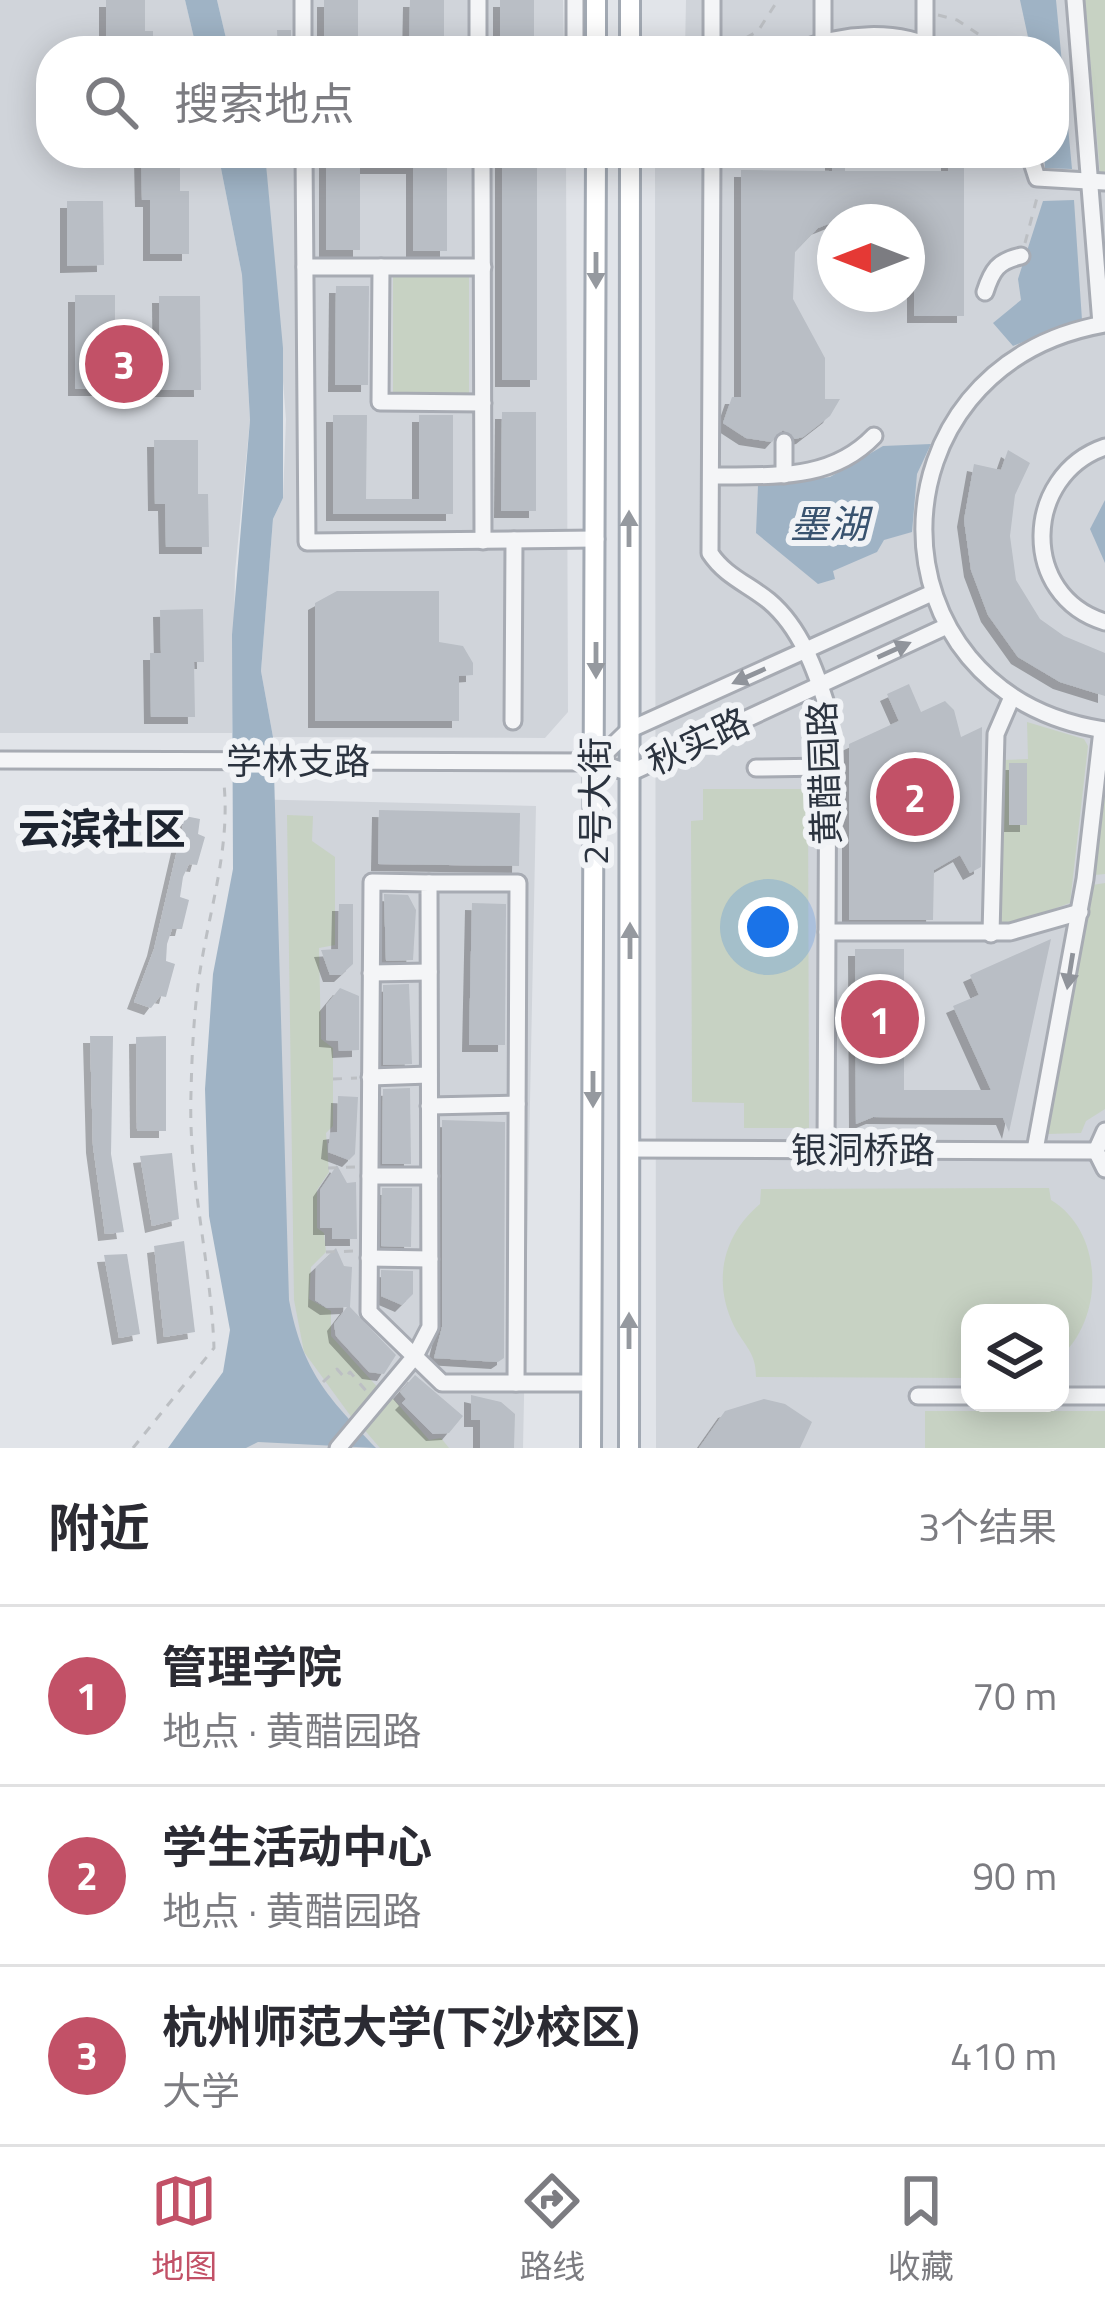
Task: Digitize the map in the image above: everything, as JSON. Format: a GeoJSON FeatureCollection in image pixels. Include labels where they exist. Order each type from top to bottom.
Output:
{"type":"FeatureCollection","features":[{"type":"Feature","properties":{"kind":"main road"},"geometry":{"type":"LineString","coordinates":[[596,0],[596,36]]}},
{"type":"Feature","properties":{"kind":"main road"},"geometry":{"type":"LineString","coordinates":[[630,0],[630,36]]}},
{"type":"Feature","properties":{"kind":"main road","name":"2号大街"},"geometry":{"type":"LineString","coordinates":[[591,1448],[596,168]]}},
{"type":"Feature","properties":{"kind":"main road","name":"2号大街"},"geometry":{"type":"LineString","coordinates":[[629,1448],[630,168]]}},
{"type":"Feature","properties":{"kind":"street"},"geometry":{"type":"LineString","coordinates":[[303,0],[303,36]]}},
{"type":"Feature","properties":{"kind":"street"},"geometry":{"type":"LineString","coordinates":[[478,0],[478,36]]}},
{"type":"Feature","properties":{"kind":"street"},"geometry":{"type":"LineString","coordinates":[[575,0],[575,36]]}},
{"type":"Feature","properties":{"kind":"street"},"geometry":{"type":"LineString","coordinates":[[712,0],[712,36]]}},
{"type":"Feature","properties":{"kind":"street"},"geometry":{"type":"LineString","coordinates":[[823,0],[823,36]]}},
{"type":"Feature","properties":{"kind":"street"},"geometry":{"type":"LineString","coordinates":[[1035,1150],[1080,912],[1103,730],[1055,719],[1012,697],[975,665],[947,626],[932,593],[923,549],[923,503],[933,459],[953,418],[981,382],[1017,354],[1057,334],[1103,324],[1098,181],[1075,0]]}},
{"type":"Feature","properties":{"kind":"street"},"geometry":{"type":"LineString","coordinates":[[304,168],[307,542],[596,538]]}},
{"type":"Feature","properties":{"kind":"street"},"geometry":{"type":"LineString","coordinates":[[483,168],[483,541]]}},
{"type":"Feature","properties":{"kind":"street","name":"黄醋园路"},"geometry":{"type":"LineString","coordinates":[[712,168],[710,553],[719,567],[771,603],[807,650],[828,710],[826,1150]]}},
{"type":"Feature","properties":{"kind":"street"},"geometry":{"type":"LineString","coordinates":[[1037,168],[1042,178],[1098,181]]}},
{"type":"Feature","properties":{"kind":"street"},"geometry":{"type":"LineString","coordinates":[[986,292],[991,273],[1004,260],[1021,256]]}},
{"type":"Feature","properties":{"kind":"street"},"geometry":{"type":"LineString","coordinates":[[305,267],[483,267]]}},
{"type":"Feature","properties":{"kind":"street"},"geometry":{"type":"LineString","coordinates":[[381,267],[380,402],[483,403]]}},
{"type":"Feature","properties":{"kind":"street"},"geometry":{"type":"LineString","coordinates":[[711,476],[784,475],[835,466],[856,455],[874,436]]}},
{"type":"Feature","properties":{"kind":"street"},"geometry":{"type":"LineString","coordinates":[[784,442],[784,475]]}},
{"type":"Feature","properties":{"kind":"street"},"geometry":{"type":"LineString","coordinates":[[1105,447],[1065,470],[1049,494],[1040,522],[1041,551],[1050,578],[1068,601],[1105,622]]}},
{"type":"Feature","properties":{"kind":"street"},"geometry":{"type":"LineString","coordinates":[[513,721],[514,540]]}},
{"type":"Feature","properties":{"kind":"street","name":"秋实路"},"geometry":{"type":"LineString","coordinates":[[932,593],[628,730],[596,762],[630,773],[947,626]]}},
{"type":"Feature","properties":{"kind":"street"},"geometry":{"type":"LineString","coordinates":[[991,934],[996,734],[1012,697]]}},
{"type":"Feature","properties":{"kind":"street","name":"学林支路"},"geometry":{"type":"LineString","coordinates":[[0,760],[596,762]]}},
{"type":"Feature","properties":{"kind":"street"},"geometry":{"type":"LineString","coordinates":[[756,768],[828,767]]}},
{"type":"Feature","properties":{"kind":"street"},"geometry":{"type":"LineString","coordinates":[[1085,879],[1105,877]]}},
{"type":"Feature","properties":{"kind":"street"},"geometry":{"type":"LineString","coordinates":[[516,1383],[518,883],[372,882],[369,1312],[442,1383],[516,1383],[591,1383]]}},
{"type":"Feature","properties":{"kind":"street"},"geometry":{"type":"LineString","coordinates":[[338,1448],[415,1357],[430,1327],[429,883]]}},
{"type":"Feature","properties":{"kind":"street"},"geometry":{"type":"LineString","coordinates":[[827,932],[991,934],[1080,912]]}},
{"type":"Feature","properties":{"kind":"street"},"geometry":{"type":"LineString","coordinates":[[371,973],[429,972]]}},
{"type":"Feature","properties":{"kind":"street"},"geometry":{"type":"LineString","coordinates":[[370,1077],[429,1075]]}},
{"type":"Feature","properties":{"kind":"street"},"geometry":{"type":"LineString","coordinates":[[429,1106],[517,1104]]}},
{"type":"Feature","properties":{"kind":"street"},"geometry":{"type":"LineString","coordinates":[[1105,1130],[1096,1151],[1105,1169]]}},
{"type":"Feature","properties":{"kind":"street","name":"银洞桥路"},"geometry":{"type":"LineString","coordinates":[[629,1149],[1096,1151]]}},
{"type":"Feature","properties":{"kind":"street"},"geometry":{"type":"LineString","coordinates":[[370,1172],[430,1176]]}},
{"type":"Feature","properties":{"kind":"street"},"geometry":{"type":"LineString","coordinates":[[369,1255],[430,1258]]}},
{"type":"Feature","properties":{"kind":"street"},"geometry":{"type":"LineString","coordinates":[[918,1396],[961,1396]]}},
{"type":"Feature","properties":{"kind":"street"},"geometry":{"type":"LineString","coordinates":[[1069,1396],[1105,1396]]}},
{"type":"Feature","properties":{"kind":"path"},"geometry":{"type":"LineString","coordinates":[[750,36],[778,0]]}},
{"type":"Feature","properties":{"kind":"path"},"geometry":{"type":"LineString","coordinates":[[925,7],[981,36]]}},
{"type":"Feature","properties":{"kind":"path"},"geometry":{"type":"LineString","coordinates":[[1021,256],[1042,178]]}},
{"type":"Feature","properties":{"kind":"path"},"geometry":{"type":"LineString","coordinates":[[133,1448],[214,1348],[212,1306],[194,1202],[190,1096],[201,967],[220,877],[224,784]]}},
{"type":"Feature","properties":{"kind":"path"},"geometry":{"type":"LineString","coordinates":[[333,1079],[370,1077]]}},
{"type":"Feature","properties":{"kind":"path"},"geometry":{"type":"LineString","coordinates":[[328,1168],[370,1172]]}},
{"type":"Feature","properties":{"kind":"path"},"geometry":{"type":"LineString","coordinates":[[326,1252],[369,1255]]}},
{"type":"Feature","properties":{"kind":"path"},"geometry":{"type":"LineString","coordinates":[[323,1382],[338,1369],[345,1378],[350,1372],[376,1402]]}},
{"type":"Feature","properties":{"kind":"shaded area"},"geometry":{"type":"Polygon","coordinates":[[[0,0],[185,0],[193,36],[36,36],[36,168],[221,168],[242,275],[250,420],[235,572],[232,733],[0,733],[0,0]]]}},
{"type":"Feature","properties":{"kind":"shaded area"},"geometry":{"type":"Polygon","coordinates":[[[217,0],[563,0],[564,36],[225,36],[217,0]]]}},
{"type":"Feature","properties":{"kind":"shaded area"},"geometry":{"type":"Polygon","coordinates":[[[686,0],[1105,0],[1105,1448],[656,1448],[655,168],[1069,168],[1069,36],[685,36],[686,0]]]}},
{"type":"Feature","properties":{"kind":"shaded area"},"geometry":{"type":"Polygon","coordinates":[[[266,168],[566,168],[568,712],[545,738],[273,737],[261,671],[273,519],[283,498],[286,419],[266,168]]]}},
{"type":"Feature","properties":{"kind":"shaded area"},"geometry":{"type":"Polygon","coordinates":[[[246,799],[536,806],[523,1448],[215,1448],[236,1425],[246,799]]]}},
{"type":"Feature","properties":{"kind":"green space"},"geometry":{"type":"Polygon","coordinates":[[[1085,0],[1105,0],[1105,173],[1100,173],[1085,0]]]}},
{"type":"Feature","properties":{"kind":"green space"},"geometry":{"type":"Polygon","coordinates":[[[393,274],[469,274],[469,393],[393,393],[393,274]]]}},
{"type":"Feature","properties":{"kind":"green space"},"geometry":{"type":"Polygon","coordinates":[[[1027,722],[1084,739],[1088,746],[1070,903],[1020,921],[999,923],[1002,760],[1028,759],[1027,722]]]}},
{"type":"Feature","properties":{"kind":"green space"},"geometry":{"type":"Polygon","coordinates":[[[1105,758],[1105,874],[1095,875],[1105,758]]]}},
{"type":"Feature","properties":{"kind":"green space"},"geometry":{"type":"Polygon","coordinates":[[[703,789],[808,789],[809,1128],[744,1128],[744,1103],[692,1102],[691,821],[703,820],[703,789]]]}},
{"type":"Feature","properties":{"kind":"green space"},"geometry":{"type":"Polygon","coordinates":[[[287,815],[313,816],[312,841],[335,857],[335,945],[319,948],[321,1039],[333,1048],[333,1126],[326,1133],[329,1172],[317,1190],[317,1228],[324,1233],[326,1252],[311,1267],[309,1299],[331,1311],[331,1336],[381,1391],[355,1422],[304,1352],[294,1300],[287,815]]]}},
{"type":"Feature","properties":{"kind":"green space"},"geometry":{"type":"Polygon","coordinates":[[[1105,883],[1105,1109],[1086,1121],[1081,1133],[1048,1134],[1092,885],[1105,883]]]}},
{"type":"Feature","properties":{"kind":"green space"},"geometry":{"type":"Polygon","coordinates":[[[1049,1188],[1051,1200],[1081,1232],[1089,1253],[1091,1298],[1085,1320],[1069,1347],[1069,1304],[961,1304],[961,1378],[756,1377],[752,1355],[727,1309],[723,1276],[730,1244],[760,1204],[761,1189],[1049,1188]]]}},
{"type":"Feature","properties":{"kind":"green space"},"geometry":{"type":"Polygon","coordinates":[[[389,1394],[429,1440],[441,1438],[449,1448],[380,1448],[362,1427],[389,1394]]]}},
{"type":"Feature","properties":{"kind":"green space"},"geometry":{"type":"Polygon","coordinates":[[[925,1411],[1105,1411],[1105,1448],[925,1448],[925,1411]]]}},
{"type":"Feature","properties":{"kind":"water"},"geometry":{"type":"Polygon","coordinates":[[[185,0],[217,0],[225,36],[193,36],[185,0]]]}},
{"type":"Feature","properties":{"kind":"water"},"geometry":{"type":"Polygon","coordinates":[[[1020,0],[1056,0],[1059,36],[1028,36],[1020,0]]]}},
{"type":"Feature","properties":{"kind":"water"},"geometry":{"type":"Polygon","coordinates":[[[221,168],[266,168],[283,348],[283,498],[273,519],[261,671],[273,737],[289,1300],[302,1346],[319,1381],[376,1448],[258,1442],[246,1448],[168,1448],[223,1372],[230,1330],[209,1216],[205,1089],[213,974],[233,869],[232,635],[250,420],[242,275],[221,168]]]}},
{"type":"Feature","properties":{"kind":"water"},"geometry":{"type":"Polygon","coordinates":[[[1074,200],[1082,320],[1013,346],[993,323],[1021,300],[1018,279],[1043,201],[1074,200]]]}},
{"type":"Feature","properties":{"kind":"water","name":"墨湖"},"geometry":{"type":"Polygon","coordinates":[[[931,444],[917,474],[912,532],[884,540],[877,552],[833,571],[835,579],[818,584],[756,533],[758,486],[830,477],[883,446],[931,444]]]}},
{"type":"Feature","properties":{"kind":"water"},"geometry":{"type":"Polygon","coordinates":[[[1105,500],[1105,563],[1090,529],[1105,500]]]}},
{"type":"Feature","properties":{"kind":"building"},"geometry":{"type":"Polygon","coordinates":[[[106,0],[145,0],[145,31],[153,31],[153,36],[106,36],[106,0]]]}},
{"type":"Feature","properties":{"kind":"building"},"geometry":{"type":"Polygon","coordinates":[[[324,0],[358,0],[358,36],[324,36],[324,0]]]}},
{"type":"Feature","properties":{"kind":"building"},"geometry":{"type":"Polygon","coordinates":[[[410,0],[444,0],[444,36],[409,36],[410,0]]]}},
{"type":"Feature","properties":{"kind":"building"},"geometry":{"type":"Polygon","coordinates":[[[500,0],[534,0],[534,36],[500,36],[500,0]]]}},
{"type":"Feature","properties":{"kind":"building"},"geometry":{"type":"Polygon","coordinates":[[[141,168],[180,168],[180,191],[189,191],[189,254],[150,254],[150,200],[142,200],[141,168]]]}},
{"type":"Feature","properties":{"kind":"building"},"geometry":{"type":"Polygon","coordinates":[[[326,168],[360,168],[360,250],[326,250],[326,168]]]}},
{"type":"Feature","properties":{"kind":"building"},"geometry":{"type":"Polygon","coordinates":[[[413,168],[447,168],[447,251],[413,251],[413,168]]]}},
{"type":"Feature","properties":{"kind":"building"},"geometry":{"type":"Polygon","coordinates":[[[502,168],[537,168],[537,380],[502,380],[502,168]]]}},
{"type":"Feature","properties":{"kind":"building"},"geometry":{"type":"Polygon","coordinates":[[[964,168],[964,316],[914,316],[914,312],[925,312],[925,204],[817,204],[817,229],[795,252],[793,299],[825,358],[825,399],[840,399],[830,416],[795,439],[783,430],[772,442],[746,438],[723,423],[732,397],[741,397],[741,170],[964,168]]]}},
{"type":"Feature","properties":{"kind":"building"},"geometry":{"type":"Polygon","coordinates":[[[67,201],[103,201],[104,265],[67,266],[67,201]]]}},
{"type":"Feature","properties":{"kind":"building"},"geometry":{"type":"Polygon","coordinates":[[[336,286],[369,286],[368,385],[335,385],[336,286]]]}},
{"type":"Feature","properties":{"kind":"building"},"geometry":{"type":"Polygon","coordinates":[[[75,295],[115,295],[115,389],[75,389],[75,295]]]}},
{"type":"Feature","properties":{"kind":"building"},"geometry":{"type":"Polygon","coordinates":[[[159,296],[200,296],[201,390],[160,390],[159,296]]]}},
{"type":"Feature","properties":{"kind":"building"},"geometry":{"type":"Polygon","coordinates":[[[502,412],[536,412],[536,511],[501,511],[502,412]]]}},
{"type":"Feature","properties":{"kind":"building"},"geometry":{"type":"Polygon","coordinates":[[[333,415],[367,415],[366,499],[419,499],[419,415],[453,415],[453,514],[333,514],[333,415]]]}},
{"type":"Feature","properties":{"kind":"building"},"geometry":{"type":"Polygon","coordinates":[[[154,440],[198,440],[198,494],[208,494],[209,547],[166,547],[165,504],[155,504],[154,440]]]}},
{"type":"Feature","properties":{"kind":"building"},"geometry":{"type":"Polygon","coordinates":[[[1008,450],[1030,463],[1015,495],[1010,536],[1016,580],[1040,619],[1064,636],[1105,653],[1105,696],[1060,682],[1018,657],[988,615],[971,570],[964,520],[974,464],[1001,470],[1008,450]]]}},
{"type":"Feature","properties":{"kind":"building"},"geometry":{"type":"Polygon","coordinates":[[[337,591],[439,591],[439,642],[463,646],[473,663],[473,675],[459,676],[459,721],[315,721],[315,603],[337,591]]]}},
{"type":"Feature","properties":{"kind":"building"},"geometry":{"type":"Polygon","coordinates":[[[203,609],[204,662],[194,662],[195,717],[151,717],[150,653],[161,653],[160,610],[203,609]]]}},
{"type":"Feature","properties":{"kind":"building"},"geometry":{"type":"Polygon","coordinates":[[[909,684],[921,712],[945,701],[954,710],[961,737],[982,727],[981,867],[970,873],[960,855],[934,870],[933,920],[849,920],[849,744],[899,721],[887,694],[909,684]]]}},
{"type":"Feature","properties":{"kind":"building"},"geometry":{"type":"Polygon","coordinates":[[[1009,763],[1027,763],[1027,825],[1009,825],[1009,763]]]}},
{"type":"Feature","properties":{"kind":"building"},"geometry":{"type":"Polygon","coordinates":[[[379,810],[520,813],[519,866],[378,864],[379,810]]]}},
{"type":"Feature","properties":{"kind":"building"},"geometry":{"type":"Polygon","coordinates":[[[185,816],[200,819],[198,834],[205,837],[197,865],[189,864],[183,877],[180,897],[189,900],[182,929],[172,929],[167,944],[166,961],[175,964],[166,997],[160,996],[151,1008],[134,1002],[154,949],[185,816]]]}},
{"type":"Feature","properties":{"kind":"building"},"geometry":{"type":"Polygon","coordinates":[[[384,894],[408,895],[416,910],[413,960],[386,961],[384,894]]]}},
{"type":"Feature","properties":{"kind":"building"},"geometry":{"type":"Polygon","coordinates":[[[472,903],[506,904],[505,1045],[469,1045],[472,903]]]}},
{"type":"Feature","properties":{"kind":"building"},"geometry":{"type":"Polygon","coordinates":[[[339,904],[353,904],[353,964],[341,975],[330,975],[321,950],[338,949],[339,904]]]}},
{"type":"Feature","properties":{"kind":"building"},"geometry":{"type":"Polygon","coordinates":[[[1051,939],[1009,1132],[1003,1118],[873,1117],[856,1124],[855,949],[904,949],[904,1090],[991,1090],[953,1006],[979,995],[970,975],[1051,939]]]}},
{"type":"Feature","properties":{"kind":"building"},"geometry":{"type":"Polygon","coordinates":[[[409,984],[412,1064],[383,1065],[383,985],[409,984]]]}},
{"type":"Feature","properties":{"kind":"building"},"geometry":{"type":"Polygon","coordinates":[[[340,988],[359,996],[359,1050],[339,1051],[338,1041],[326,1040],[326,1005],[340,988]]]}},
{"type":"Feature","properties":{"kind":"building"},"geometry":{"type":"Polygon","coordinates":[[[90,1036],[113,1036],[111,1154],[124,1232],[105,1234],[93,1146],[90,1036]]]}},
{"type":"Feature","properties":{"kind":"building"},"geometry":{"type":"Polygon","coordinates":[[[166,1036],[166,1131],[137,1131],[136,1037],[166,1036]]]}},
{"type":"Feature","properties":{"kind":"building"},"geometry":{"type":"Polygon","coordinates":[[[410,1088],[411,1164],[382,1164],[383,1089],[410,1088]]]}},
{"type":"Feature","properties":{"kind":"building"},"geometry":{"type":"Polygon","coordinates":[[[338,1096],[358,1097],[355,1154],[349,1160],[328,1152],[330,1133],[337,1132],[338,1096]]]}},
{"type":"Feature","properties":{"kind":"building"},"geometry":{"type":"Polygon","coordinates":[[[442,1120],[505,1122],[504,1358],[498,1362],[434,1358],[442,1327],[442,1120]]]}},
{"type":"Feature","properties":{"kind":"building"},"geometry":{"type":"Polygon","coordinates":[[[172,1153],[179,1219],[152,1226],[140,1156],[172,1153]]]}},
{"type":"Feature","properties":{"kind":"building"},"geometry":{"type":"Polygon","coordinates":[[[337,1165],[347,1183],[356,1182],[357,1239],[332,1239],[332,1228],[320,1228],[320,1190],[337,1165]]]}},
{"type":"Feature","properties":{"kind":"building"},"geometry":{"type":"Polygon","coordinates":[[[382,1188],[412,1188],[411,1247],[381,1246],[382,1188]]]}},
{"type":"Feature","properties":{"kind":"building"},"geometry":{"type":"Polygon","coordinates":[[[184,1241],[195,1332],[164,1337],[154,1246],[184,1241]]]}},
{"type":"Feature","properties":{"kind":"building"},"geometry":{"type":"Polygon","coordinates":[[[336,1248],[344,1266],[352,1267],[350,1307],[396,1355],[384,1374],[369,1372],[336,1336],[334,1324],[347,1307],[327,1308],[315,1300],[316,1267],[336,1248]]]}},
{"type":"Feature","properties":{"kind":"building"},"geometry":{"type":"Polygon","coordinates":[[[127,1254],[140,1334],[119,1338],[104,1255],[127,1254]]]}},
{"type":"Feature","properties":{"kind":"building"},"geometry":{"type":"Polygon","coordinates":[[[381,1270],[413,1271],[413,1294],[402,1305],[381,1296],[381,1270]]]}},
{"type":"Feature","properties":{"kind":"building"},"geometry":{"type":"Polygon","coordinates":[[[415,1375],[463,1416],[449,1433],[433,1434],[402,1403],[406,1399],[400,1392],[415,1375]]]}},
{"type":"Feature","properties":{"kind":"building"},"geometry":{"type":"Polygon","coordinates":[[[471,1395],[501,1402],[515,1414],[514,1448],[480,1448],[480,1420],[471,1420],[471,1395]]]}},
{"type":"Feature","properties":{"kind":"building"},"geometry":{"type":"Polygon","coordinates":[[[764,1399],[785,1404],[812,1422],[800,1448],[699,1448],[725,1411],[764,1399]]]}},
{"type":"Feature","properties":{"kind":"place","name":"杭州师范大学(下沙校区)"},"geometry":{"type":"Point","coordinates":[124,364]}},
{"type":"Feature","properties":{"kind":"place","name":"学生活动中心"},"geometry":{"type":"Point","coordinates":[915,797]}},
{"type":"Feature","properties":{"kind":"place","name":"管理学院"},"geometry":{"type":"Point","coordinates":[880,1019]}},
{"type":"Feature","properties":{"kind":"district","name":"云滨社区"},"geometry":{"type":"Point","coordinates":[102,829]}}]}
